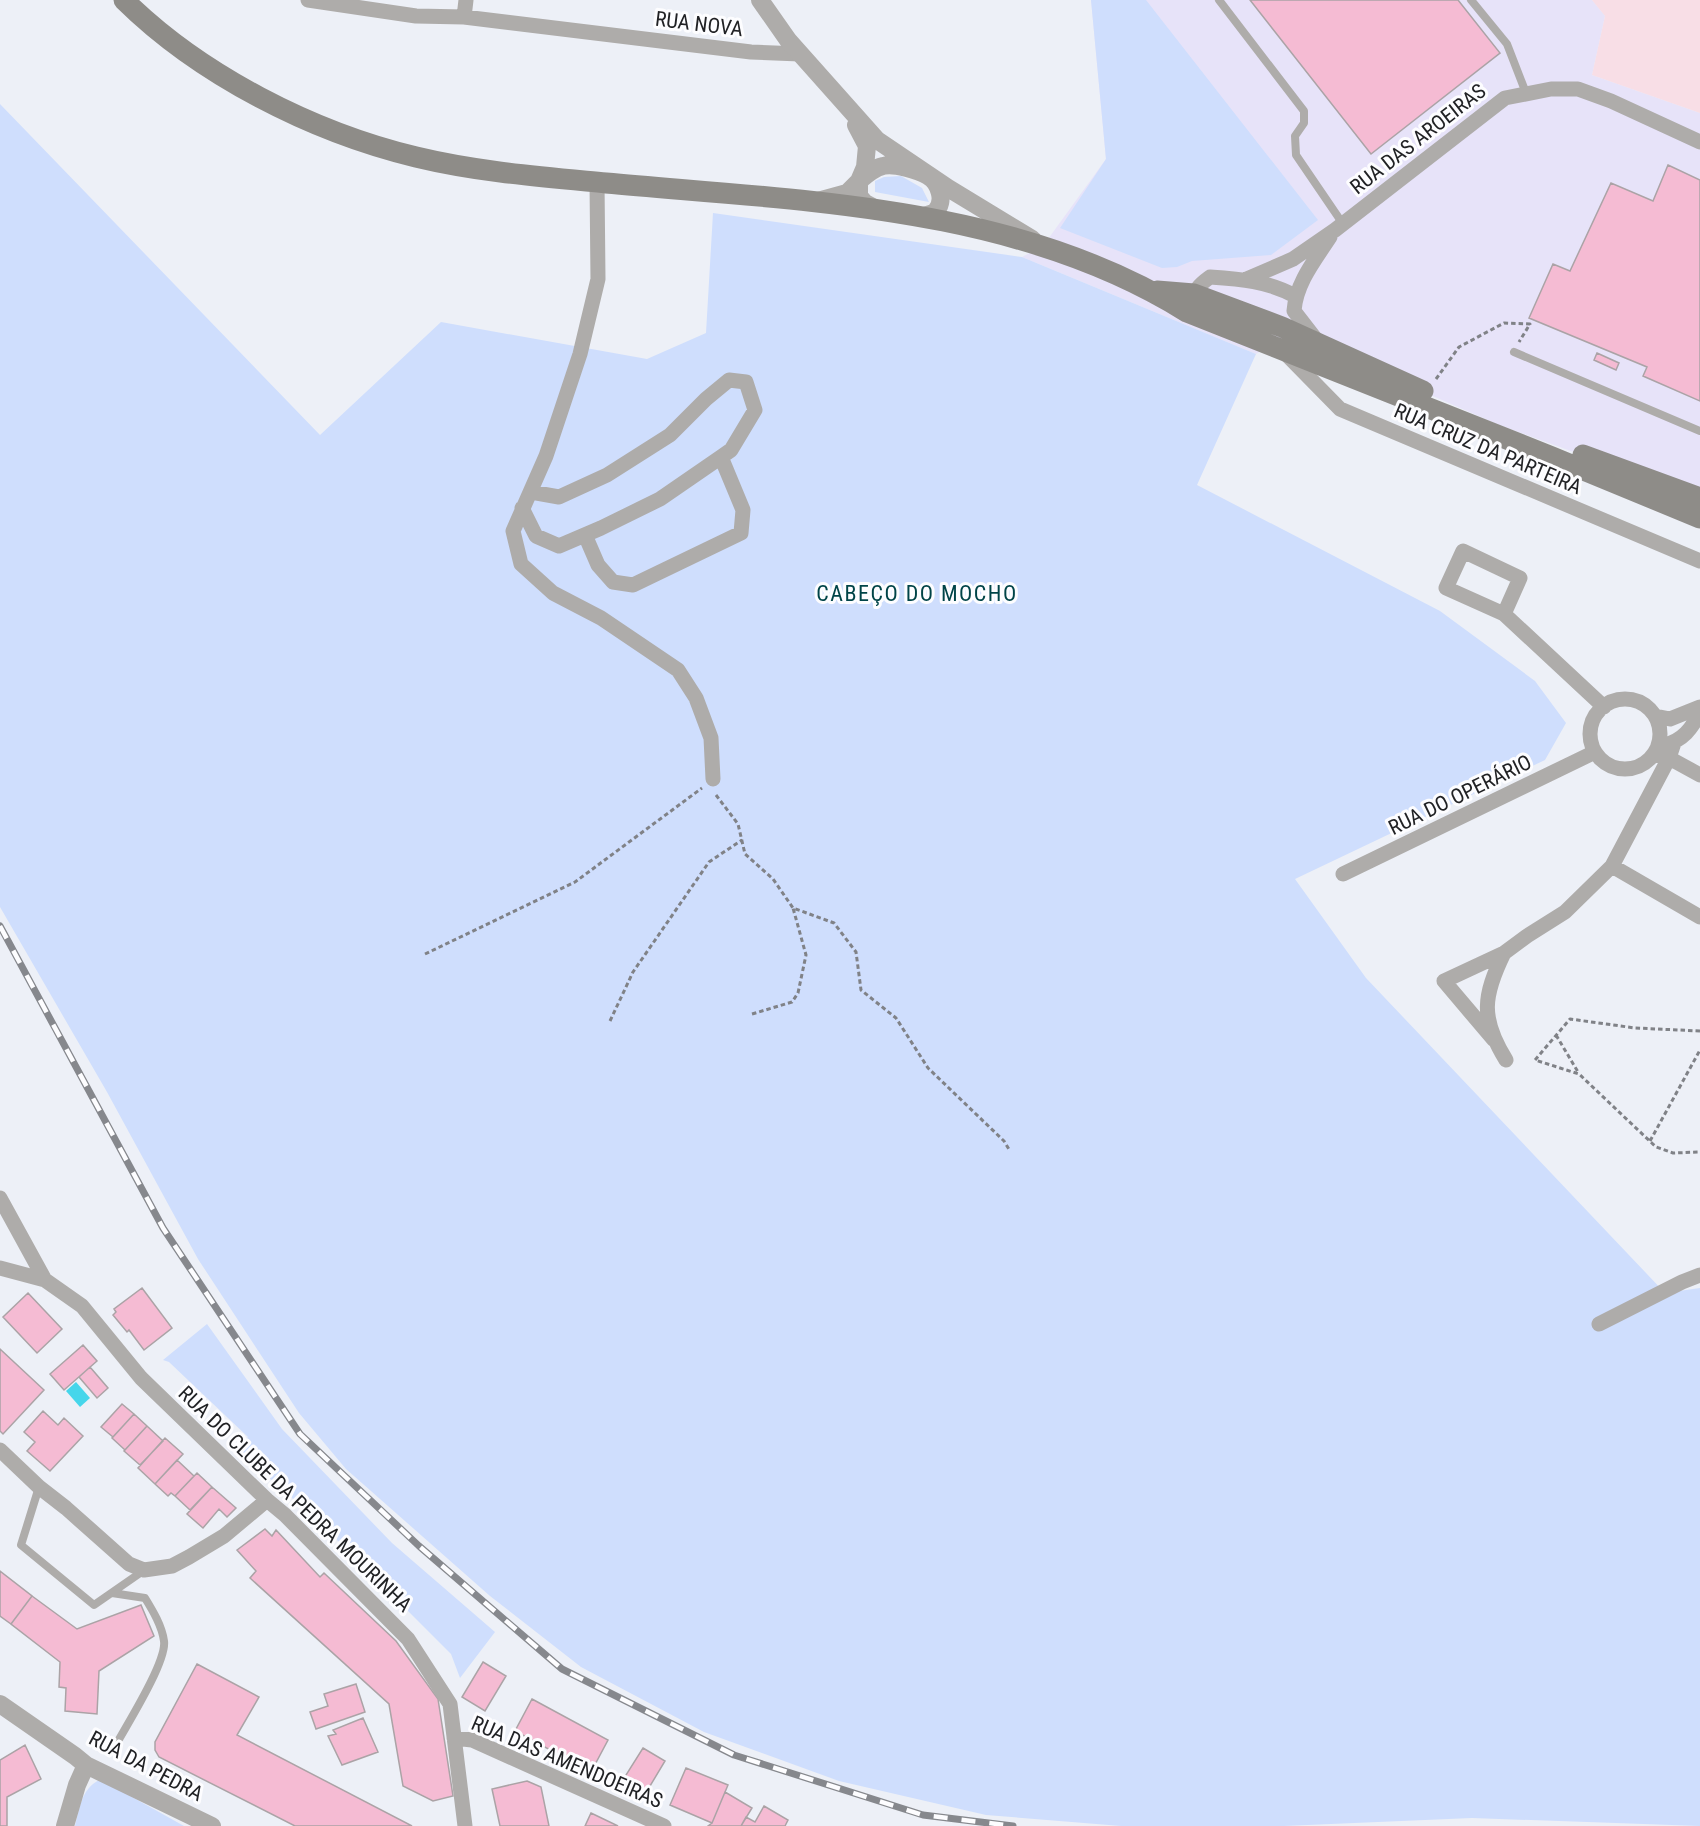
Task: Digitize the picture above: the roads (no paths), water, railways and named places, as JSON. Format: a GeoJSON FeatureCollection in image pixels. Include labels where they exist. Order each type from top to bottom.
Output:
{"type":"FeatureCollection","features":[{"type":"Feature","properties":{"kind":"main road"},"geometry":{"type":"LineString","coordinates":[[124,0],[178,45],[230,80],[288,111],[352,138],[414,156],[476,169],[813,202],[975,226],[1043,246],[1153,291],[1195,304],[1282,324],[1700,518]]}},
{"type":"Feature","properties":{"kind":"main road"},"geometry":{"type":"LineString","coordinates":[[1282,324],[1426,393],[1499,424],[1700,498]]}},
{"type":"Feature","properties":{"kind":"street","name":"RUA NOVA"},"geometry":{"type":"LineString","coordinates":[[308,0],[416,16],[464,18],[751,52],[800,54]]}},
{"type":"Feature","properties":{"kind":"street"},"geometry":{"type":"LineString","coordinates":[[464,18],[466,0]]}},
{"type":"Feature","properties":{"kind":"street"},"geometry":{"type":"LineString","coordinates":[[760,0],[800,54],[877,140],[929,176],[1043,246]]}},
{"type":"Feature","properties":{"kind":"street","name":"RUA DAS AROEIRAS"},"geometry":{"type":"LineString","coordinates":[[1247,279],[1293,259],[1339,227],[1505,98],[1551,89],[1578,88],[1700,142]]}},
{"type":"Feature","properties":{"kind":"street"},"geometry":{"type":"LineString","coordinates":[[846,107],[867,146],[865,167],[859,181],[859,196],[865,203],[880,211]]}},
{"type":"Feature","properties":{"kind":"street"},"geometry":{"type":"LineString","coordinates":[[813,202],[847,193],[872,171],[884,165],[900,166],[929,176],[939,189],[941,203],[935,211],[922,217]]}},
{"type":"Feature","properties":{"kind":"street"},"geometry":{"type":"LineString","coordinates":[[597,182],[598,279],[579,354],[546,456],[513,531],[521,564],[553,593],[601,618],[678,670],[696,698],[711,738],[713,780]]}},
{"type":"Feature","properties":{"kind":"street","name":"RUA DAS AROEIRAS"},"geometry":{"type":"LineString","coordinates":[[1282,324],[1312,264],[1339,227]]}},
{"type":"Feature","properties":{"kind":"street"},"geometry":{"type":"LineString","coordinates":[[1195,304],[1199,285],[1210,277],[1247,279],[1279,287],[1282,324]]}},
{"type":"Feature","properties":{"kind":"street","name":"RUA CRUZ DA PARTEIRA"},"geometry":{"type":"LineString","coordinates":[[1282,324],[1340,409],[1700,561]]}},
{"type":"Feature","properties":{"kind":"street"},"geometry":{"type":"LineString","coordinates":[[522,508],[536,536],[559,546],[660,499],[731,450],[755,410],[746,382],[729,380],[670,435],[607,475],[559,496],[531,492]]}},
{"type":"Feature","properties":{"kind":"street"},"geometry":{"type":"LineString","coordinates":[[585,535],[598,565],[613,582],[633,585],[741,532],[743,510],[721,458]]}},
{"type":"Feature","properties":{"kind":"street"},"geometry":{"type":"LineString","coordinates":[[1504,614],[1520,578],[1463,551],[1446,588],[1504,614],[1604,706]]}},
{"type":"Feature","properties":{"kind":"street"},"geometry":{"type":"LineString","coordinates":[[1506,1060],[1494,1040],[1444,981],[1504,953],[1565,912],[1612,866],[1661,753],[1659,724],[1655,716],[1644,705],[1624,699],[1604,706],[1594,718],[1590,733],[1595,753],[1610,766],[1626,770],[1644,764],[1661,753],[1692,729],[1700,712]]}},
{"type":"Feature","properties":{"kind":"street"},"geometry":{"type":"LineString","coordinates":[[1655,716],[1670,719],[1700,707]]}},
{"type":"Feature","properties":{"kind":"street","name":"RUA DO OPERÁRIO"},"geometry":{"type":"LineString","coordinates":[[1343,874],[1595,753]]}},
{"type":"Feature","properties":{"kind":"street"},"geometry":{"type":"LineString","coordinates":[[1661,753],[1700,775]]}},
{"type":"Feature","properties":{"kind":"street"},"geometry":{"type":"LineString","coordinates":[[1612,866],[1700,916]]}},
{"type":"Feature","properties":{"kind":"street"},"geometry":{"type":"LineString","coordinates":[[1494,1040],[1486,1011],[1491,980],[1504,953]]}},
{"type":"Feature","properties":{"kind":"street"},"geometry":{"type":"LineString","coordinates":[[0,1198],[45,1280]]}},
{"type":"Feature","properties":{"kind":"street","name":"RUA DO CLUBE DA PEDRA MOURINHA"},"geometry":{"type":"LineString","coordinates":[[0,1269],[45,1280],[82,1306],[141,1378],[285,1515],[408,1639],[450,1704],[465,1826]]}},
{"type":"Feature","properties":{"kind":"street"},"geometry":{"type":"LineString","coordinates":[[1599,1324],[1700,1275]]}},
{"type":"Feature","properties":{"kind":"street"},"geometry":{"type":"LineString","coordinates":[[0,1450],[39,1487],[129,1564],[144,1570],[172,1566],[189,1557],[224,1536],[267,1500]]}},
{"type":"Feature","properties":{"kind":"street","name":"RUA DA PEDRA"},"geometry":{"type":"LineString","coordinates":[[0,1704],[86,1765],[212,1826]]}},
{"type":"Feature","properties":{"kind":"street","name":"RUA DAS AMENDOEIRAS"},"geometry":{"type":"LineString","coordinates":[[454,1738],[472,1740],[664,1826]]}},
{"type":"Feature","properties":{"kind":"street"},"geometry":{"type":"LineString","coordinates":[[65,1826],[77,1785],[86,1765]]}},
{"type":"Feature","properties":{"kind":"lane"},"geometry":{"type":"LineString","coordinates":[[1219,0],[1304,111],[1304,123],[1295,136],[1296,155],[1339,227]]}},
{"type":"Feature","properties":{"kind":"lane"},"geometry":{"type":"LineString","coordinates":[[1471,0],[1507,44],[1526,93]]}},
{"type":"Feature","properties":{"kind":"lane"},"geometry":{"type":"LineString","coordinates":[[1514,352],[1700,431]]}},
{"type":"Feature","properties":{"kind":"lane"},"geometry":{"type":"LineString","coordinates":[[39,1487],[21,1545],[94,1605],[144,1570]]}},
{"type":"Feature","properties":{"kind":"lane"},"geometry":{"type":"LineString","coordinates":[[112,1593],[145,1598],[158,1620],[165,1643],[153,1678],[117,1743]]}},
{"type":"Feature","properties":{"kind":"water"},"geometry":{"type":"Polygon","coordinates":[[[76,1382],[90,1398],[80,1407],[66,1391],[76,1382]]]}},
{"type":"Feature","properties":{"kind":"railway"},"geometry":{"type":"LineString","coordinates":[[0,926],[163,1228],[300,1434],[419,1546],[562,1669],[734,1755],[923,1815],[1013,1826]]}},
{"type":"Feature","properties":{"kind":"district","name":"CABEÇO DO MOCHO"},"geometry":{"type":"Point","coordinates":[917,593]}}]}
